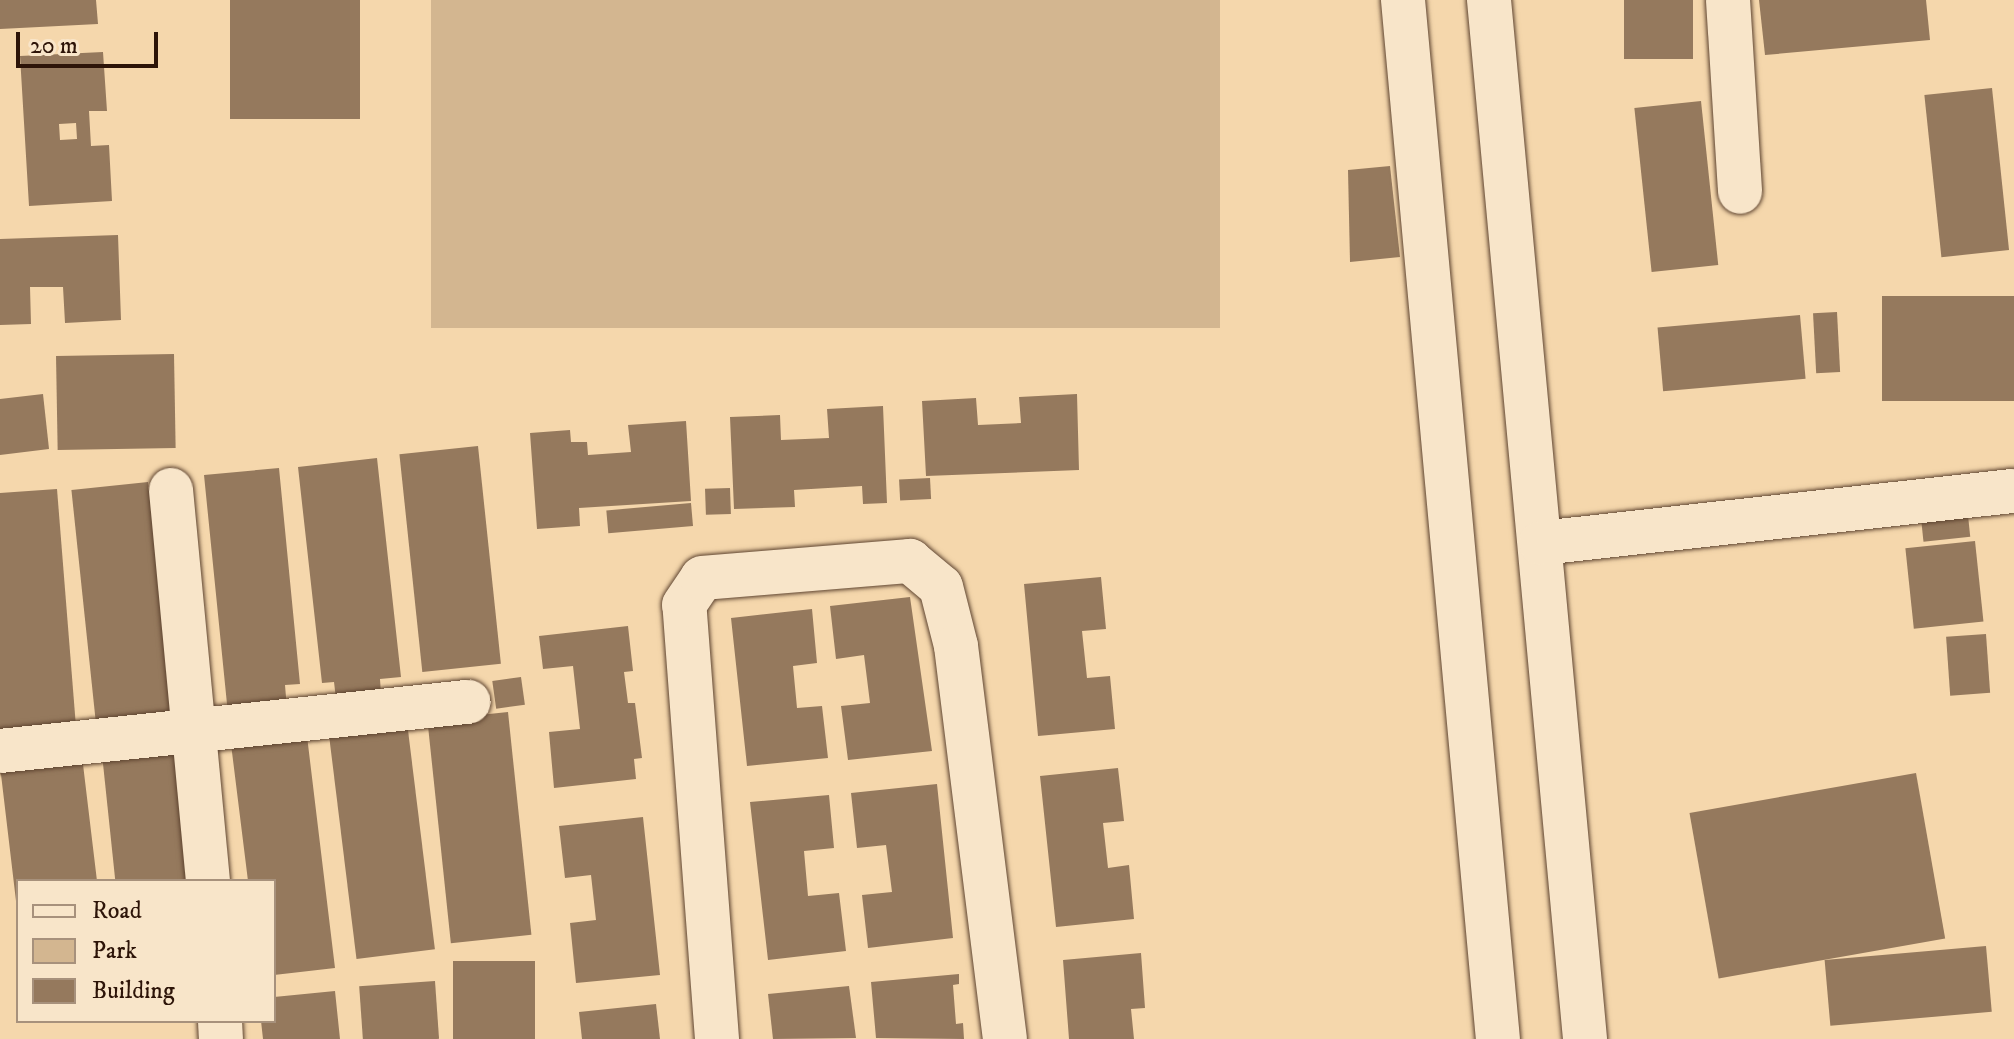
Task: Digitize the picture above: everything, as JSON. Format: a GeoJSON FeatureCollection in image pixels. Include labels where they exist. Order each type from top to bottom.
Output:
{"type":"FeatureCollection","features":[{"type":"Feature","properties":{"kind":"street"},"geometry":{"type":"LineString","coordinates":[[1403,0],[1498,1039]]}},
{"type":"Feature","properties":{"kind":"street"},"geometry":{"type":"LineString","coordinates":[[1489,0],[1585,1039]]}},
{"type":"Feature","properties":{"kind":"street"},"geometry":{"type":"LineString","coordinates":[[1728,0],[1740,192]]}},
{"type":"Feature","properties":{"kind":"street"},"geometry":{"type":"LineString","coordinates":[[171,490],[208,879]]}},
{"type":"Feature","properties":{"kind":"street"},"geometry":{"type":"LineString","coordinates":[[1541,543],[2014,491]]}},
{"type":"Feature","properties":{"kind":"street"},"geometry":{"type":"LineString","coordinates":[[717,1039],[684,605],[702,578],[910,561],[941,587],[956,646],[1005,1039]]}},
{"type":"Feature","properties":{"kind":"street"},"geometry":{"type":"LineString","coordinates":[[0,751],[468,702]]}},
{"type":"Feature","properties":{"kind":"green space"},"geometry":{"type":"Polygon","coordinates":[[[431,0],[1220,0],[1220,328],[431,328],[431,0]]]}},
{"type":"Feature","properties":{"kind":"building"},"geometry":{"type":"Polygon","coordinates":[[[0,0],[96,0],[98,24],[0,29],[0,0]]]}},
{"type":"Feature","properties":{"kind":"building"},"geometry":{"type":"Polygon","coordinates":[[[230,0],[360,0],[360,119],[230,119],[230,0]]]}},
{"type":"Feature","properties":{"kind":"building"},"geometry":{"type":"Polygon","coordinates":[[[1624,0],[1693,0],[1693,59],[1624,59],[1624,0]]]}},
{"type":"Feature","properties":{"kind":"building"},"geometry":{"type":"Polygon","coordinates":[[[1759,0],[1926,0],[1930,40],[1765,55],[1759,0]]]}},
{"type":"Feature","properties":{"kind":"building"},"geometry":{"type":"Polygon","coordinates":[[[103,52],[107,111],[89,111],[91,146],[109,145],[112,201],[29,206],[20,56],[103,52]],[[76,123],[59,124],[60,140],[77,139],[76,123]]]}},
{"type":"Feature","properties":{"kind":"building"},"geometry":{"type":"Polygon","coordinates":[[[1992,88],[2009,250],[1941,257],[1924,95],[1992,88]]]}},
{"type":"Feature","properties":{"kind":"building"},"geometry":{"type":"Polygon","coordinates":[[[1701,101],[1718,265],[1652,272],[1634,108],[1701,101]]]}},
{"type":"Feature","properties":{"kind":"building"},"geometry":{"type":"Polygon","coordinates":[[[1390,166],[1400,257],[1350,262],[1348,170],[1390,166]]]}},
{"type":"Feature","properties":{"kind":"building"},"geometry":{"type":"Polygon","coordinates":[[[118,235],[121,320],[65,323],[63,287],[30,287],[31,324],[0,325],[0,239],[118,235]]]}},
{"type":"Feature","properties":{"kind":"building"},"geometry":{"type":"Polygon","coordinates":[[[1882,296],[2014,296],[2014,401],[1882,401],[1882,296]]]}},
{"type":"Feature","properties":{"kind":"building"},"geometry":{"type":"Polygon","coordinates":[[[1837,312],[1840,372],[1816,373],[1813,313],[1837,312]]]}},
{"type":"Feature","properties":{"kind":"building"},"geometry":{"type":"Polygon","coordinates":[[[1800,315],[1806,379],[1663,391],[1658,327],[1800,315]]]}},
{"type":"Feature","properties":{"kind":"building"},"geometry":{"type":"Polygon","coordinates":[[[174,354],[176,448],[58,450],[56,356],[174,354]]]}},
{"type":"Feature","properties":{"kind":"building"},"geometry":{"type":"Polygon","coordinates":[[[43,394],[49,449],[0,455],[0,399],[43,394]]]}},
{"type":"Feature","properties":{"kind":"building"},"geometry":{"type":"Polygon","coordinates":[[[1077,394],[1079,470],[926,476],[922,401],[976,398],[978,425],[1021,423],[1019,397],[1077,394]]]}},
{"type":"Feature","properties":{"kind":"building"},"geometry":{"type":"Polygon","coordinates":[[[883,406],[887,503],[863,504],[862,486],[794,490],[795,507],[734,509],[730,417],[780,415],[781,440],[829,438],[827,409],[883,406]]]}},
{"type":"Feature","properties":{"kind":"building"},"geometry":{"type":"Polygon","coordinates":[[[686,421],[691,501],[579,508],[580,526],[537,529],[530,433],[570,430],[571,442],[587,442],[588,455],[631,452],[628,425],[686,421]]]}},
{"type":"Feature","properties":{"kind":"building"},"geometry":{"type":"Polygon","coordinates":[[[478,446],[501,664],[422,672],[399,454],[478,446]]]}},
{"type":"Feature","properties":{"kind":"building"},"geometry":{"type":"Polygon","coordinates":[[[377,458],[401,677],[380,679],[381,694],[336,699],[334,682],[322,683],[298,467],[377,458]]]}},
{"type":"Feature","properties":{"kind":"building"},"geometry":{"type":"Polygon","coordinates":[[[279,468],[300,684],[285,685],[287,709],[228,714],[204,475],[279,468]]]}},
{"type":"Feature","properties":{"kind":"building"},"geometry":{"type":"Polygon","coordinates":[[[930,478],[931,499],[900,501],[899,480],[930,478]]]}},
{"type":"Feature","properties":{"kind":"building"},"geometry":{"type":"Polygon","coordinates":[[[148,482],[172,714],[96,722],[71,490],[148,482]]]}},
{"type":"Feature","properties":{"kind":"building"},"geometry":{"type":"Polygon","coordinates":[[[730,488],[731,514],[706,515],[705,489],[730,488]]]}},
{"type":"Feature","properties":{"kind":"building"},"geometry":{"type":"Polygon","coordinates":[[[57,489],[76,727],[0,733],[0,493],[57,489]]]}},
{"type":"Feature","properties":{"kind":"building"},"geometry":{"type":"Polygon","coordinates":[[[691,503],[693,526],[608,533],[606,510],[691,503]]]}},
{"type":"Feature","properties":{"kind":"building"},"geometry":{"type":"Polygon","coordinates":[[[1967,506],[1970,537],[1923,542],[1920,511],[1967,506]]]}},
{"type":"Feature","properties":{"kind":"building"},"geometry":{"type":"Polygon","coordinates":[[[1975,541],[1983,622],[1914,629],[1905,548],[1975,541]]]}},
{"type":"Feature","properties":{"kind":"building"},"geometry":{"type":"Polygon","coordinates":[[[1101,577],[1106,629],[1082,631],[1087,678],[1110,676],[1115,729],[1038,736],[1024,584],[1101,577]]]}},
{"type":"Feature","properties":{"kind":"building"},"geometry":{"type":"Polygon","coordinates":[[[910,597],[932,751],[848,760],[841,706],[870,703],[864,655],[836,659],[830,606],[910,597]]]}},
{"type":"Feature","properties":{"kind":"building"},"geometry":{"type":"Polygon","coordinates":[[[812,609],[817,663],[793,666],[797,708],[822,706],[828,758],[747,766],[731,618],[812,609]]]}},
{"type":"Feature","properties":{"kind":"building"},"geometry":{"type":"Polygon","coordinates":[[[628,626],[633,671],[624,672],[628,703],[635,703],[642,758],[634,759],[636,779],[554,788],[549,732],[580,729],[573,666],[543,669],[539,636],[628,626]]]}},
{"type":"Feature","properties":{"kind":"building"},"geometry":{"type":"Polygon","coordinates":[[[1986,634],[1990,693],[1950,696],[1946,637],[1986,634]]]}},
{"type":"Feature","properties":{"kind":"building"},"geometry":{"type":"Polygon","coordinates":[[[521,677],[525,705],[496,709],[492,681],[521,677]]]}},
{"type":"Feature","properties":{"kind":"building"},"geometry":{"type":"Polygon","coordinates":[[[508,712],[531,935],[451,943],[427,720],[508,712]]]}},
{"type":"Feature","properties":{"kind":"building"},"geometry":{"type":"Polygon","coordinates":[[[407,722],[435,949],[356,959],[329,732],[407,722]]]}},
{"type":"Feature","properties":{"kind":"building"},"geometry":{"type":"Polygon","coordinates":[[[307,736],[335,968],[276,975],[276,879],[248,879],[231,744],[307,736]]]}},
{"type":"Feature","properties":{"kind":"building"},"geometry":{"type":"Polygon","coordinates":[[[180,750],[194,879],[115,879],[102,758],[180,750]]]}},
{"type":"Feature","properties":{"kind":"building"},"geometry":{"type":"Polygon","coordinates":[[[82,756],[97,879],[16,879],[16,901],[0,766],[82,756]]]}},
{"type":"Feature","properties":{"kind":"building"},"geometry":{"type":"Polygon","coordinates":[[[1118,768],[1124,821],[1103,823],[1108,868],[1129,865],[1134,919],[1056,927],[1040,776],[1118,768]]]}},
{"type":"Feature","properties":{"kind":"building"},"geometry":{"type":"Polygon","coordinates":[[[1916,773],[1945,938],[1719,978],[1689,813],[1916,773]]]}},
{"type":"Feature","properties":{"kind":"building"},"geometry":{"type":"Polygon","coordinates":[[[937,784],[953,938],[868,948],[862,895],[892,892],[886,845],[857,848],[851,793],[937,784]]]}},
{"type":"Feature","properties":{"kind":"building"},"geometry":{"type":"Polygon","coordinates":[[[829,795],[834,848],[804,851],[808,896],[839,893],[846,951],[768,960],[750,802],[829,795]]]}},
{"type":"Feature","properties":{"kind":"building"},"geometry":{"type":"Polygon","coordinates":[[[643,817],[660,975],[576,983],[570,923],[596,920],[591,875],[565,878],[559,826],[643,817]]]}},
{"type":"Feature","properties":{"kind":"building"},"geometry":{"type":"Polygon","coordinates":[[[1986,946],[1992,1012],[1830,1026],[1825,960],[1986,946]]]}},
{"type":"Feature","properties":{"kind":"building"},"geometry":{"type":"Polygon","coordinates":[[[1141,953],[1145,1008],[1131,1009],[1134,1039],[1069,1039],[1063,960],[1141,953]]]}},
{"type":"Feature","properties":{"kind":"building"},"geometry":{"type":"Polygon","coordinates":[[[453,961],[535,961],[535,1039],[453,1039],[453,961]]]}},
{"type":"Feature","properties":{"kind":"building"},"geometry":{"type":"Polygon","coordinates":[[[959,974],[959,984],[953,985],[956,1024],[963,1023],[964,1039],[876,1038],[871,982],[959,974]]]}},
{"type":"Feature","properties":{"kind":"building"},"geometry":{"type":"Polygon","coordinates":[[[435,981],[439,1039],[363,1039],[359,986],[435,981]]]}},
{"type":"Feature","properties":{"kind":"building"},"geometry":{"type":"Polygon","coordinates":[[[849,986],[856,1038],[773,1039],[768,994],[849,986]]]}},
{"type":"Feature","properties":{"kind":"building"},"geometry":{"type":"Polygon","coordinates":[[[335,991],[340,1039],[263,1039],[261,1023],[276,1023],[276,997],[335,991]]]}},
{"type":"Feature","properties":{"kind":"building"},"geometry":{"type":"Polygon","coordinates":[[[656,1004],[660,1039],[582,1039],[579,1012],[656,1004]]]}}]}
